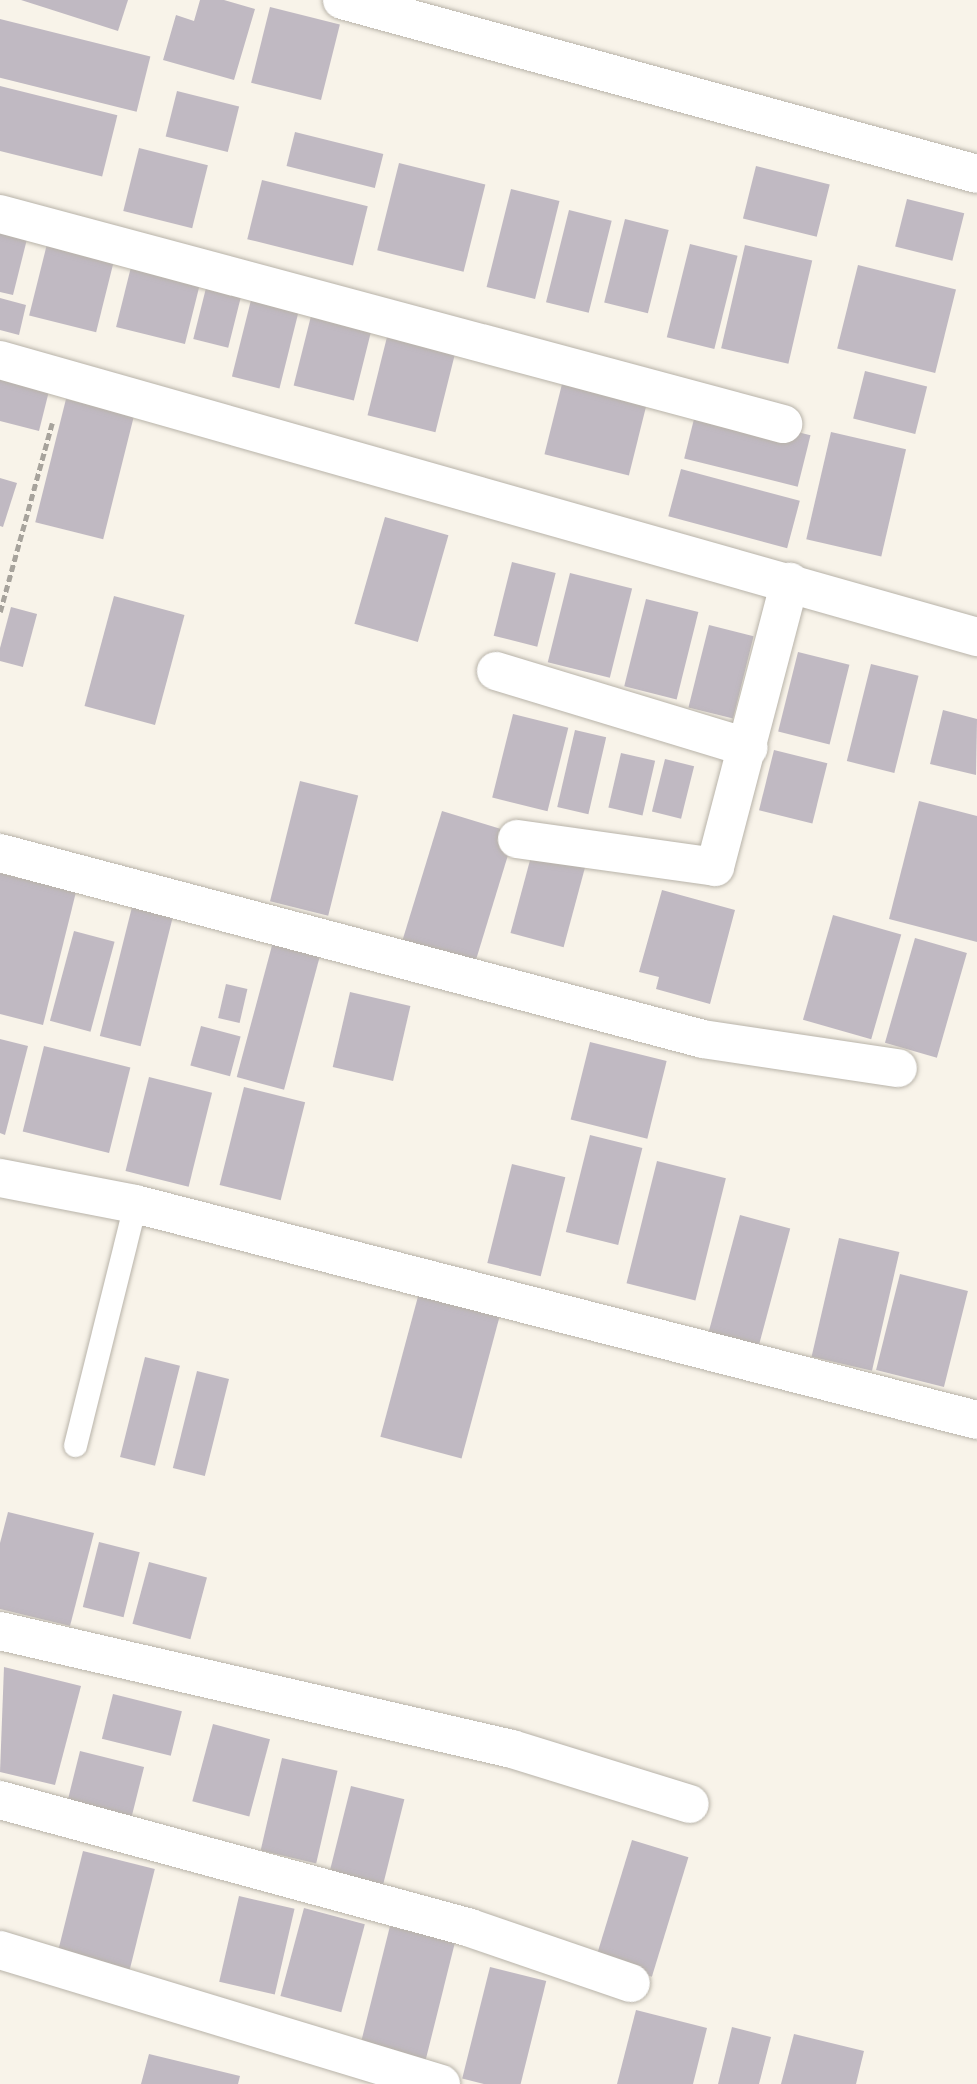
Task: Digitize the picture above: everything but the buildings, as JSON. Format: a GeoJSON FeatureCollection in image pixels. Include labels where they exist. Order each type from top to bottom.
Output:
{"type":"FeatureCollection","features":[{"type":"Feature","properties":{"kind":"street"},"geometry":{"type":"LineString","coordinates":[[342,0],[977,174]]}},
{"type":"Feature","properties":{"kind":"street"},"geometry":{"type":"LineString","coordinates":[[0,214],[783,424]]}},
{"type":"Feature","properties":{"kind":"street"},"geometry":{"type":"LineString","coordinates":[[0,360],[65,375],[977,637]]}},
{"type":"Feature","properties":{"kind":"street"},"geometry":{"type":"LineString","coordinates":[[517,839],[715,867],[750,748],[790,582]]}},
{"type":"Feature","properties":{"kind":"street"},"geometry":{"type":"LineString","coordinates":[[496,671],[750,748]]}},
{"type":"Feature","properties":{"kind":"street"},"geometry":{"type":"LineString","coordinates":[[0,853],[702,1039],[898,1068]]}},
{"type":"Feature","properties":{"kind":"street"},"geometry":{"type":"LineString","coordinates":[[0,1178],[135,1204],[977,1420]]}},
{"type":"Feature","properties":{"kind":"street"},"geometry":{"type":"LineString","coordinates":[[0,1630],[512,1749],[690,1804]]}},
{"type":"Feature","properties":{"kind":"street"},"geometry":{"type":"LineString","coordinates":[[0,1800],[470,1928],[631,1983]]}},
{"type":"Feature","properties":{"kind":"street"},"geometry":{"type":"LineString","coordinates":[[0,1950],[441,2084]]}},
{"type":"Feature","properties":{"kind":"lane"},"geometry":{"type":"LineString","coordinates":[[75,1445],[135,1204]]}},
{"type":"Feature","properties":{"kind":"path"},"geometry":{"type":"LineString","coordinates":[[0,612],[65,375]]}}]}
